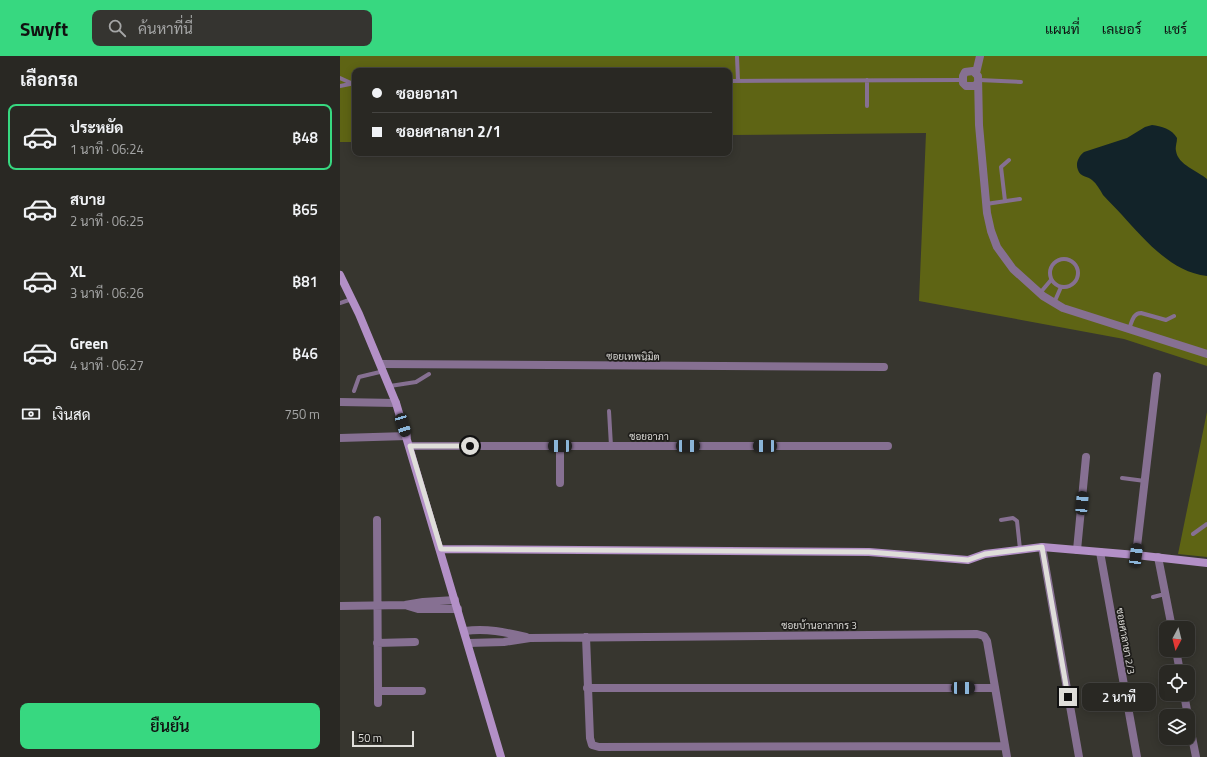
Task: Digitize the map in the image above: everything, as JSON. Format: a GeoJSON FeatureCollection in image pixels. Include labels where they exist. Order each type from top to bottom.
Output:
{"type":"FeatureCollection","features":[{"type":"Feature","properties":{"kind":"street"},"geometry":{"type":"LineString","coordinates":[[980,56],[977,79],[979,125],[986,204],[991,232],[997,247],[1013,269],[1040,293],[1063,308],[1207,354]]}},
{"type":"Feature","properties":{"kind":"street"},"geometry":{"type":"LineString","coordinates":[[973,71],[977,79],[974,86],[966,86],[962,80],[965,72],[973,71]]}},
{"type":"Feature","properties":{"kind":"street"},"geometry":{"type":"LineString","coordinates":[[340,275],[383,367],[396,403],[441,549],[501,757]]}},
{"type":"Feature","properties":{"kind":"street","name":"ซอยเทพนิมิต"},"geometry":{"type":"LineString","coordinates":[[383,367],[884,367]]}},
{"type":"Feature","properties":{"kind":"street"},"geometry":{"type":"LineString","coordinates":[[1136,555],[1157,376]]}},
{"type":"Feature","properties":{"kind":"street"},"geometry":{"type":"LineString","coordinates":[[340,402],[396,403]]}},
{"type":"Feature","properties":{"kind":"street"},"geometry":{"type":"LineString","coordinates":[[340,438],[406,436]]}},
{"type":"Feature","properties":{"kind":"street","name":"ซอยอาภา"},"geometry":{"type":"LineString","coordinates":[[410,446],[888,446]]}},
{"type":"Feature","properties":{"kind":"street"},"geometry":{"type":"LineString","coordinates":[[560,446],[560,483]]}},
{"type":"Feature","properties":{"kind":"street"},"geometry":{"type":"LineString","coordinates":[[1077,550],[1086,457]]}},
{"type":"Feature","properties":{"kind":"street"},"geometry":{"type":"LineString","coordinates":[[377,520],[378,703]]}},
{"type":"Feature","properties":{"kind":"street"},"geometry":{"type":"LineString","coordinates":[[441,549],[869,552],[968,560],[985,554],[1042,547],[1158,557],[1207,563]]}},
{"type":"Feature","properties":{"kind":"street"},"geometry":{"type":"LineString","coordinates":[[1042,547],[1079,757]]}},
{"type":"Feature","properties":{"kind":"street","name":"ซอยศาลายา 2/3"},"geometry":{"type":"LineString","coordinates":[[1100,552],[1137,757]]}},
{"type":"Feature","properties":{"kind":"street"},"geometry":{"type":"LineString","coordinates":[[1158,557],[1171,621]]}},
{"type":"Feature","properties":{"kind":"street"},"geometry":{"type":"LineString","coordinates":[[340,606],[405,605],[423,602],[456,600]]}},
{"type":"Feature","properties":{"kind":"street"},"geometry":{"type":"LineString","coordinates":[[405,605],[418,609],[458,609]]}},
{"type":"Feature","properties":{"kind":"street","name":"ซอยบ้านอาภากร 3"},"geometry":{"type":"LineString","coordinates":[[465,631],[480,629],[496,630],[530,638]]}},
{"type":"Feature","properties":{"kind":"street","name":"ซอยบ้านอาภากร 3"},"geometry":{"type":"LineString","coordinates":[[468,643],[504,642],[530,638],[586,637],[977,634],[984,636],[987,642],[1007,757]]}},
{"type":"Feature","properties":{"kind":"street"},"geometry":{"type":"LineString","coordinates":[[586,637],[590,738],[592,745],[599,747],[1005,746]]}},
{"type":"Feature","properties":{"kind":"street"},"geometry":{"type":"LineString","coordinates":[[377,642],[414,642]]}},
{"type":"Feature","properties":{"kind":"street"},"geometry":{"type":"LineString","coordinates":[[587,688],[994,688]]}},
{"type":"Feature","properties":{"kind":"street"},"geometry":{"type":"LineString","coordinates":[[378,691],[422,692]]}},
{"type":"Feature","properties":{"kind":"street"},"geometry":{"type":"LineString","coordinates":[[1194,745],[1196,757]]}},
{"type":"Feature","properties":{"kind":"lane"},"geometry":{"type":"LineString","coordinates":[[737,57],[738,81]]}},
{"type":"Feature","properties":{"kind":"lane"},"geometry":{"type":"LineString","coordinates":[[340,78],[352,83]]}},
{"type":"Feature","properties":{"kind":"lane"},"geometry":{"type":"LineString","coordinates":[[977,79],[1021,82]]}},
{"type":"Feature","properties":{"kind":"lane"},"geometry":{"type":"LineString","coordinates":[[867,80],[867,106]]}},
{"type":"Feature","properties":{"kind":"lane"},"geometry":{"type":"LineString","coordinates":[[732,81],[962,80]]}},
{"type":"Feature","properties":{"kind":"lane"},"geometry":{"type":"LineString","coordinates":[[340,86],[352,83]]}},
{"type":"Feature","properties":{"kind":"lane"},"geometry":{"type":"LineString","coordinates":[[1005,201],[1002,168],[1010,160]]}},
{"type":"Feature","properties":{"kind":"lane"},"geometry":{"type":"LineString","coordinates":[[986,204],[1020,199]]}},
{"type":"Feature","properties":{"kind":"lane"},"geometry":{"type":"LineString","coordinates":[[1066,258],[1077,266],[1079,272],[1078,278],[1074,284],[1068,287],[1061,287],[1051,280],[1049,274],[1050,268],[1054,262],[1066,258]]}},
{"type":"Feature","properties":{"kind":"lane"},"geometry":{"type":"LineString","coordinates":[[1040,293],[1051,280]]}},
{"type":"Feature","properties":{"kind":"lane"},"geometry":{"type":"LineString","coordinates":[[1054,303],[1061,287]]}},
{"type":"Feature","properties":{"kind":"lane"},"geometry":{"type":"LineString","coordinates":[[340,303],[352,299]]}},
{"type":"Feature","properties":{"kind":"lane"},"geometry":{"type":"LineString","coordinates":[[1129,330],[1135,315],[1138,313],[1142,312],[1166,320],[1174,316]]}},
{"type":"Feature","properties":{"kind":"lane"},"geometry":{"type":"LineString","coordinates":[[354,391],[359,377],[383,367]]}},
{"type":"Feature","properties":{"kind":"lane"},"geometry":{"type":"LineString","coordinates":[[390,386],[416,382],[429,374]]}},
{"type":"Feature","properties":{"kind":"lane"},"geometry":{"type":"LineString","coordinates":[[609,411],[611,446]]}},
{"type":"Feature","properties":{"kind":"lane"},"geometry":{"type":"LineString","coordinates":[[1122,478],[1145,481]]}},
{"type":"Feature","properties":{"kind":"lane"},"geometry":{"type":"LineString","coordinates":[[1001,520],[1013,518],[1017,521],[1020,549]]}},
{"type":"Feature","properties":{"kind":"lane"},"geometry":{"type":"LineString","coordinates":[[1193,534],[1207,524]]}},
{"type":"Feature","properties":{"kind":"lane"},"geometry":{"type":"LineString","coordinates":[[1153,597],[1165,594]]}},
{"type":"Feature","properties":{"kind":"green space"},"geometry":{"type":"Polygon","coordinates":[[[340,56],[1207,56],[1207,366],[1124,339],[919,301],[926,133],[732,135],[732,68],[352,68],[352,142],[340,142],[340,56]]]}},
{"type":"Feature","properties":{"kind":"green space"},"geometry":{"type":"Polygon","coordinates":[[[1207,412],[1207,557],[1178,554],[1207,412]]]}},
{"type":"Feature","properties":{"kind":"shaded area"},"geometry":{"type":"Polygon","coordinates":[[[1152,125],[1163,127],[1172,132],[1177,138],[1176,149],[1180,160],[1207,179],[1207,276],[1194,273],[1170,262],[1140,235],[1120,212],[1105,198],[1094,182],[1080,174],[1078,170],[1078,160],[1084,152],[1127,138],[1145,127],[1152,125]]]}},
{"type":"Feature","properties":{"kind":"route"},"geometry":{"type":"LineString","coordinates":[[470,446],[410,446],[441,549],[869,552],[968,560],[985,554],[1042,547],[1068,697]]}}]}
